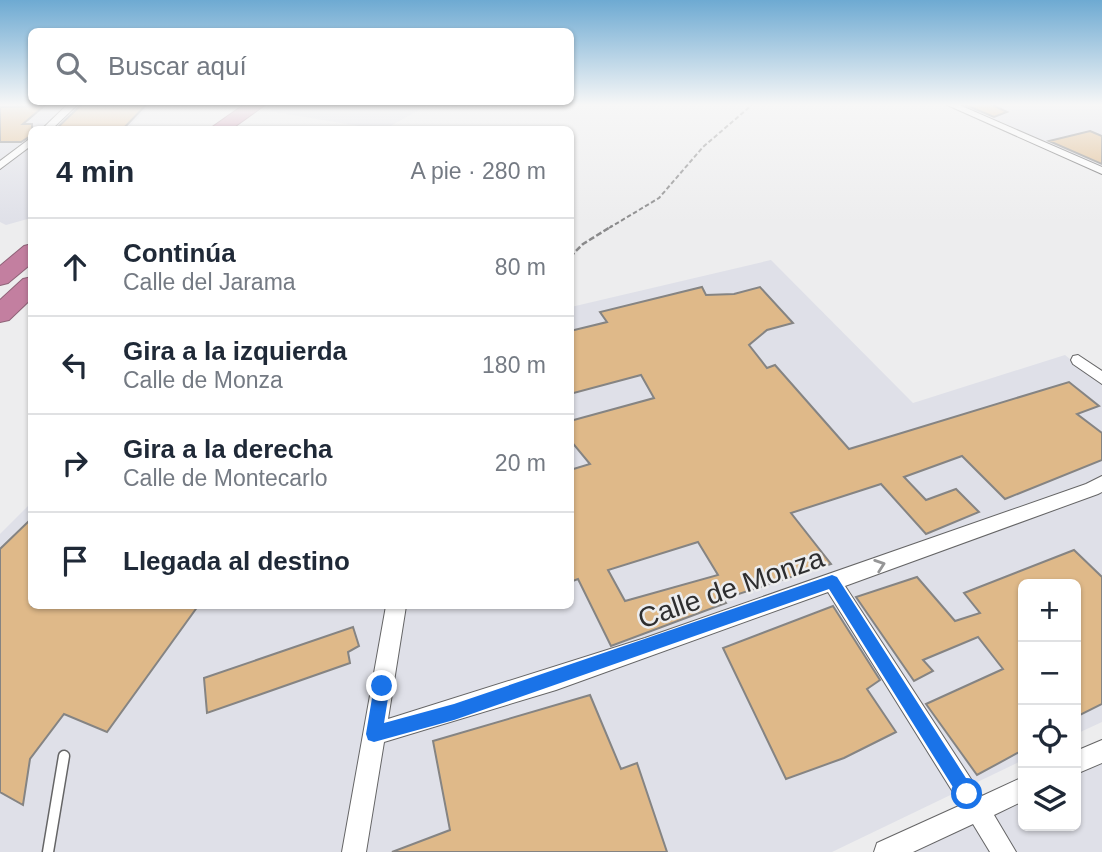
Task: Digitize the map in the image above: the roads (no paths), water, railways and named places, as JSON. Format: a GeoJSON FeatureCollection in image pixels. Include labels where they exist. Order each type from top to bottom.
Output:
{"type":"FeatureCollection","features":[{"type":"Feature","properties":{"kind":"highway"},"geometry":{"type":"LineString","coordinates":[[0,278],[28,254]]}},
{"type":"Feature","properties":{"kind":"highway"},"geometry":{"type":"LineString","coordinates":[[0,289],[28,264]]}},
{"type":"Feature","properties":{"kind":"highway"},"geometry":{"type":"LineString","coordinates":[[0,314],[28,288]]}},
{"type":"Feature","properties":{"kind":"street"},"geometry":{"type":"LineString","coordinates":[[0,166],[27,144]]}},
{"type":"Feature","properties":{"kind":"street"},"geometry":{"type":"LineString","coordinates":[[1040,144],[1102,171]]}},
{"type":"Feature","properties":{"kind":"street"},"geometry":{"type":"LineString","coordinates":[[1078,360],[1102,379]]}},
{"type":"Feature","properties":{"kind":"street","name":"Calle de Monza"},"geometry":{"type":"LineString","coordinates":[[374,734],[467,708],[832,582],[1092,489],[1102,483]]}},
{"type":"Feature","properties":{"kind":"street"},"geometry":{"type":"LineString","coordinates":[[832,582],[1004,852]]}},
{"type":"Feature","properties":{"kind":"street"},"geometry":{"type":"LineString","coordinates":[[354,852],[395,609]]}},
{"type":"Feature","properties":{"kind":"street"},"geometry":{"type":"LineString","coordinates":[[1081,762],[1102,751]]}},
{"type":"Feature","properties":{"kind":"street"},"geometry":{"type":"LineString","coordinates":[[886,852],[1018,791]]}},
{"type":"Feature","properties":{"kind":"lane"},"geometry":{"type":"LineString","coordinates":[[48,852],[64,756]]}}]}
